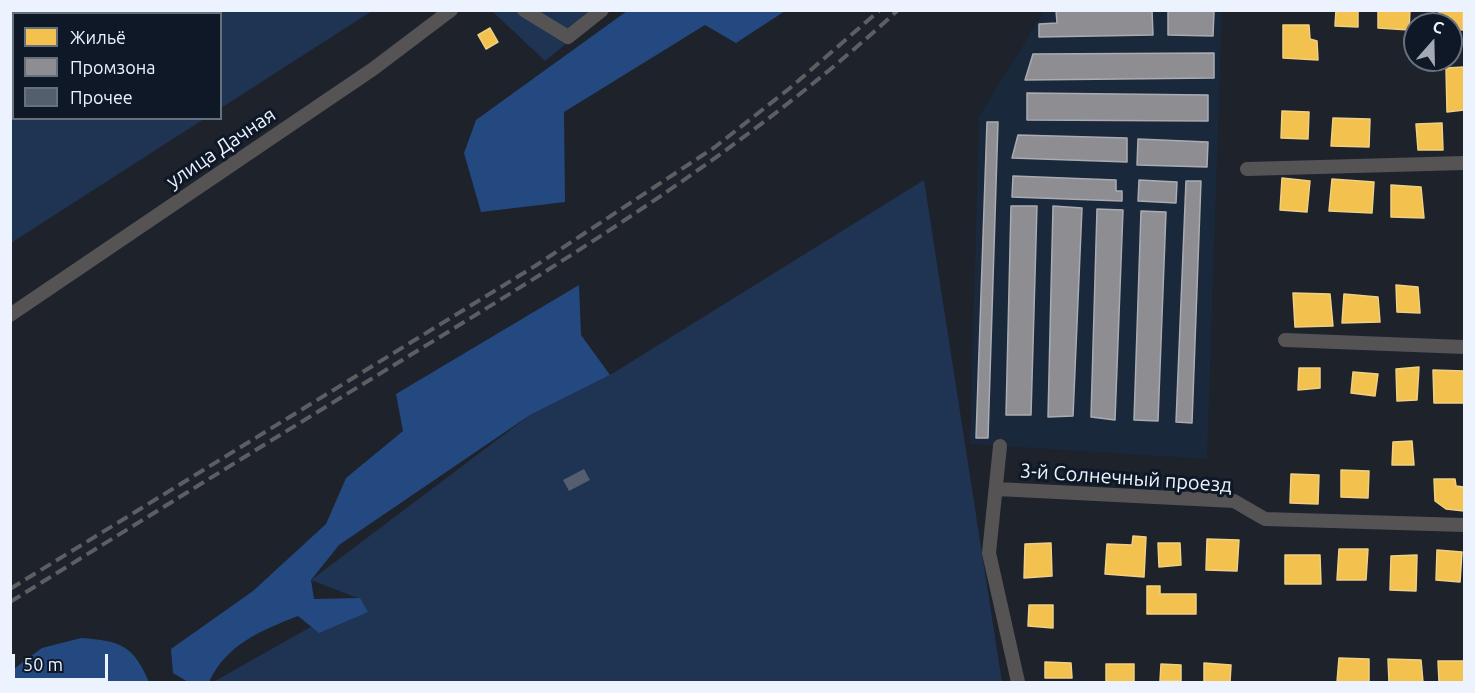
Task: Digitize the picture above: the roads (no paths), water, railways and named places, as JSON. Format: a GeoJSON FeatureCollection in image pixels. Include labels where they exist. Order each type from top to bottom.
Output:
{"type":"FeatureCollection","features":[{"type":"Feature","properties":{"kind":"street","name":"улица Дачная"},"geometry":{"type":"LineString","coordinates":[[10,315],[373,69],[451,10]]}},
{"type":"Feature","properties":{"kind":"street"},"geometry":{"type":"LineString","coordinates":[[524,10],[568,37],[602,10]]}},
{"type":"Feature","properties":{"kind":"street"},"geometry":{"type":"LineString","coordinates":[[1247,169],[1464,163]]}},
{"type":"Feature","properties":{"kind":"street"},"geometry":{"type":"LineString","coordinates":[[1285,340],[1464,347]]}},
{"type":"Feature","properties":{"kind":"street"},"geometry":{"type":"LineString","coordinates":[[1000,446],[997,489],[988,553],[1018,682]]}},
{"type":"Feature","properties":{"kind":"street","name":"3-й Солнечный проезд"},"geometry":{"type":"LineString","coordinates":[[997,489],[1234,501],[1265,519],[1464,525]]}},
{"type":"Feature","properties":{"kind":"railway"},"geometry":{"type":"LineString","coordinates":[[10,589],[535,266],[715,147],[790,88],[880,10]]}},
{"type":"Feature","properties":{"kind":"railway"},"geometry":{"type":"LineString","coordinates":[[10,602],[605,233],[726,150],[785,106],[898,10]]}}]}
